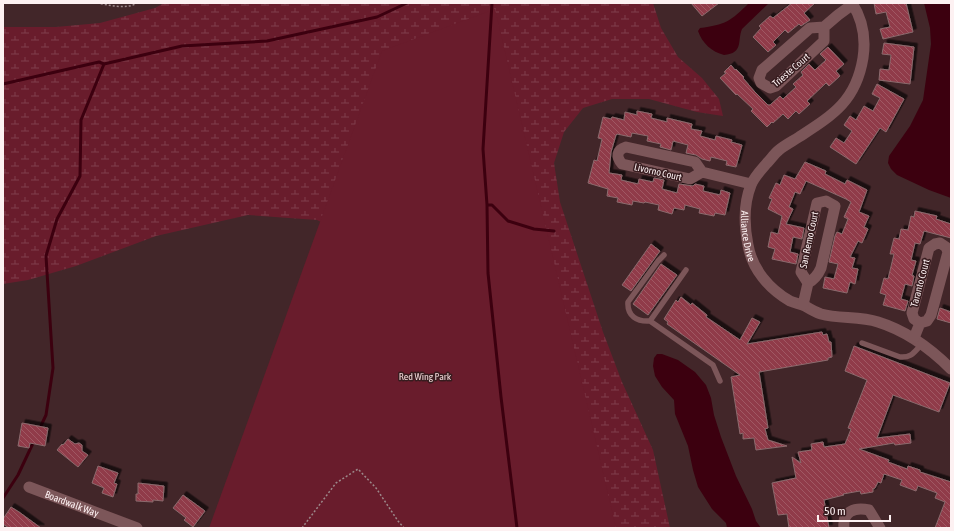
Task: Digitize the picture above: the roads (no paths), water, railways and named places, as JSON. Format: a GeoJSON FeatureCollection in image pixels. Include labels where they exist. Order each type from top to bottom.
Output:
{"type":"FeatureCollection","features":[{"type":"Feature","properties":{"kind":"street","name":"Trieste Court"},"geometry":{"type":"LineString","coordinates":[[824,27],[824,41],[776,86],[770,88],[761,83],[759,78],[762,70],[810,28],[824,27],[853,4]]}},
{"type":"Feature","properties":{"kind":"street","name":"Alliance Drive"},"geometry":{"type":"LineString","coordinates":[[853,4],[860,17],[864,33],[865,47],[861,72],[844,103],[834,114],[779,150],[751,184],[746,203],[744,222],[748,248],[758,272],[777,292],[792,302],[803,305],[821,314],[876,321],[918,341],[951,369]]}},
{"type":"Feature","properties":{"kind":"street","name":"Livorno Court"},"geometry":{"type":"LineString","coordinates":[[702,172],[690,180],[622,164],[618,159],[618,154],[621,149],[626,147],[695,162],[702,172],[751,184]]}},
{"type":"Feature","properties":{"kind":"street","name":"San Remo Court"},"geometry":{"type":"LineString","coordinates":[[803,305],[808,283],[801,272],[817,203],[826,201],[835,206],[818,274],[814,280],[808,283]]}},
{"type":"Feature","properties":{"kind":"street","name":"Taranto Court"},"geometry":{"type":"LineString","coordinates":[[940,243],[946,247],[948,252],[931,315],[927,321],[920,323],[914,319],[912,313],[930,248],[935,244],[940,243]]}},
{"type":"Feature","properties":{"kind":"street","name":"Taranto Court"},"geometry":{"type":"LineString","coordinates":[[918,341],[920,323]]}},
{"type":"Feature","properties":{"kind":"street","name":"Boardwalk Way"},"geometry":{"type":"LineString","coordinates":[[29,487],[137,528]]}},
{"type":"Feature","properties":{"kind":"street"},"geometry":{"type":"LineString","coordinates":[[844,528],[843,521],[847,514],[854,509],[860,508],[869,510],[880,528]]}},
{"type":"Feature","properties":{"kind":"lane"},"geometry":{"type":"LineString","coordinates":[[664,255],[628,302],[630,314],[634,319],[650,321],[713,365],[720,381]]}},
{"type":"Feature","properties":{"kind":"lane"},"geometry":{"type":"LineString","coordinates":[[650,321],[686,270]]}},
{"type":"Feature","properties":{"kind":"lane"},"geometry":{"type":"LineString","coordinates":[[862,343],[900,358],[906,358],[910,356],[918,341]]}},
{"type":"Feature","properties":{"kind":"waterway"},"geometry":{"type":"LineString","coordinates":[[3,84],[99,62],[104,64],[182,46],[267,41],[377,17],[407,3]]}},
{"type":"Feature","properties":{"kind":"waterway"},"geometry":{"type":"LineString","coordinates":[[492,3],[483,149],[487,205],[488,273],[517,528]]}},
{"type":"Feature","properties":{"kind":"waterway"},"geometry":{"type":"LineString","coordinates":[[39,430],[46,415],[53,368],[46,256],[57,219],[80,176],[81,120],[104,64]]}},
{"type":"Feature","properties":{"kind":"waterway"},"geometry":{"type":"LineString","coordinates":[[487,205],[492,205],[508,221],[534,229],[554,231]]}},
{"type":"Feature","properties":{"kind":"waterway"},"geometry":{"type":"LineString","coordinates":[[3,498],[18,475],[34,441]]}},
{"type":"Feature","properties":{"kind":"park label","name":"Red Wing Park"},"geometry":{"type":"Point","coordinates":[425,376]}}]}
